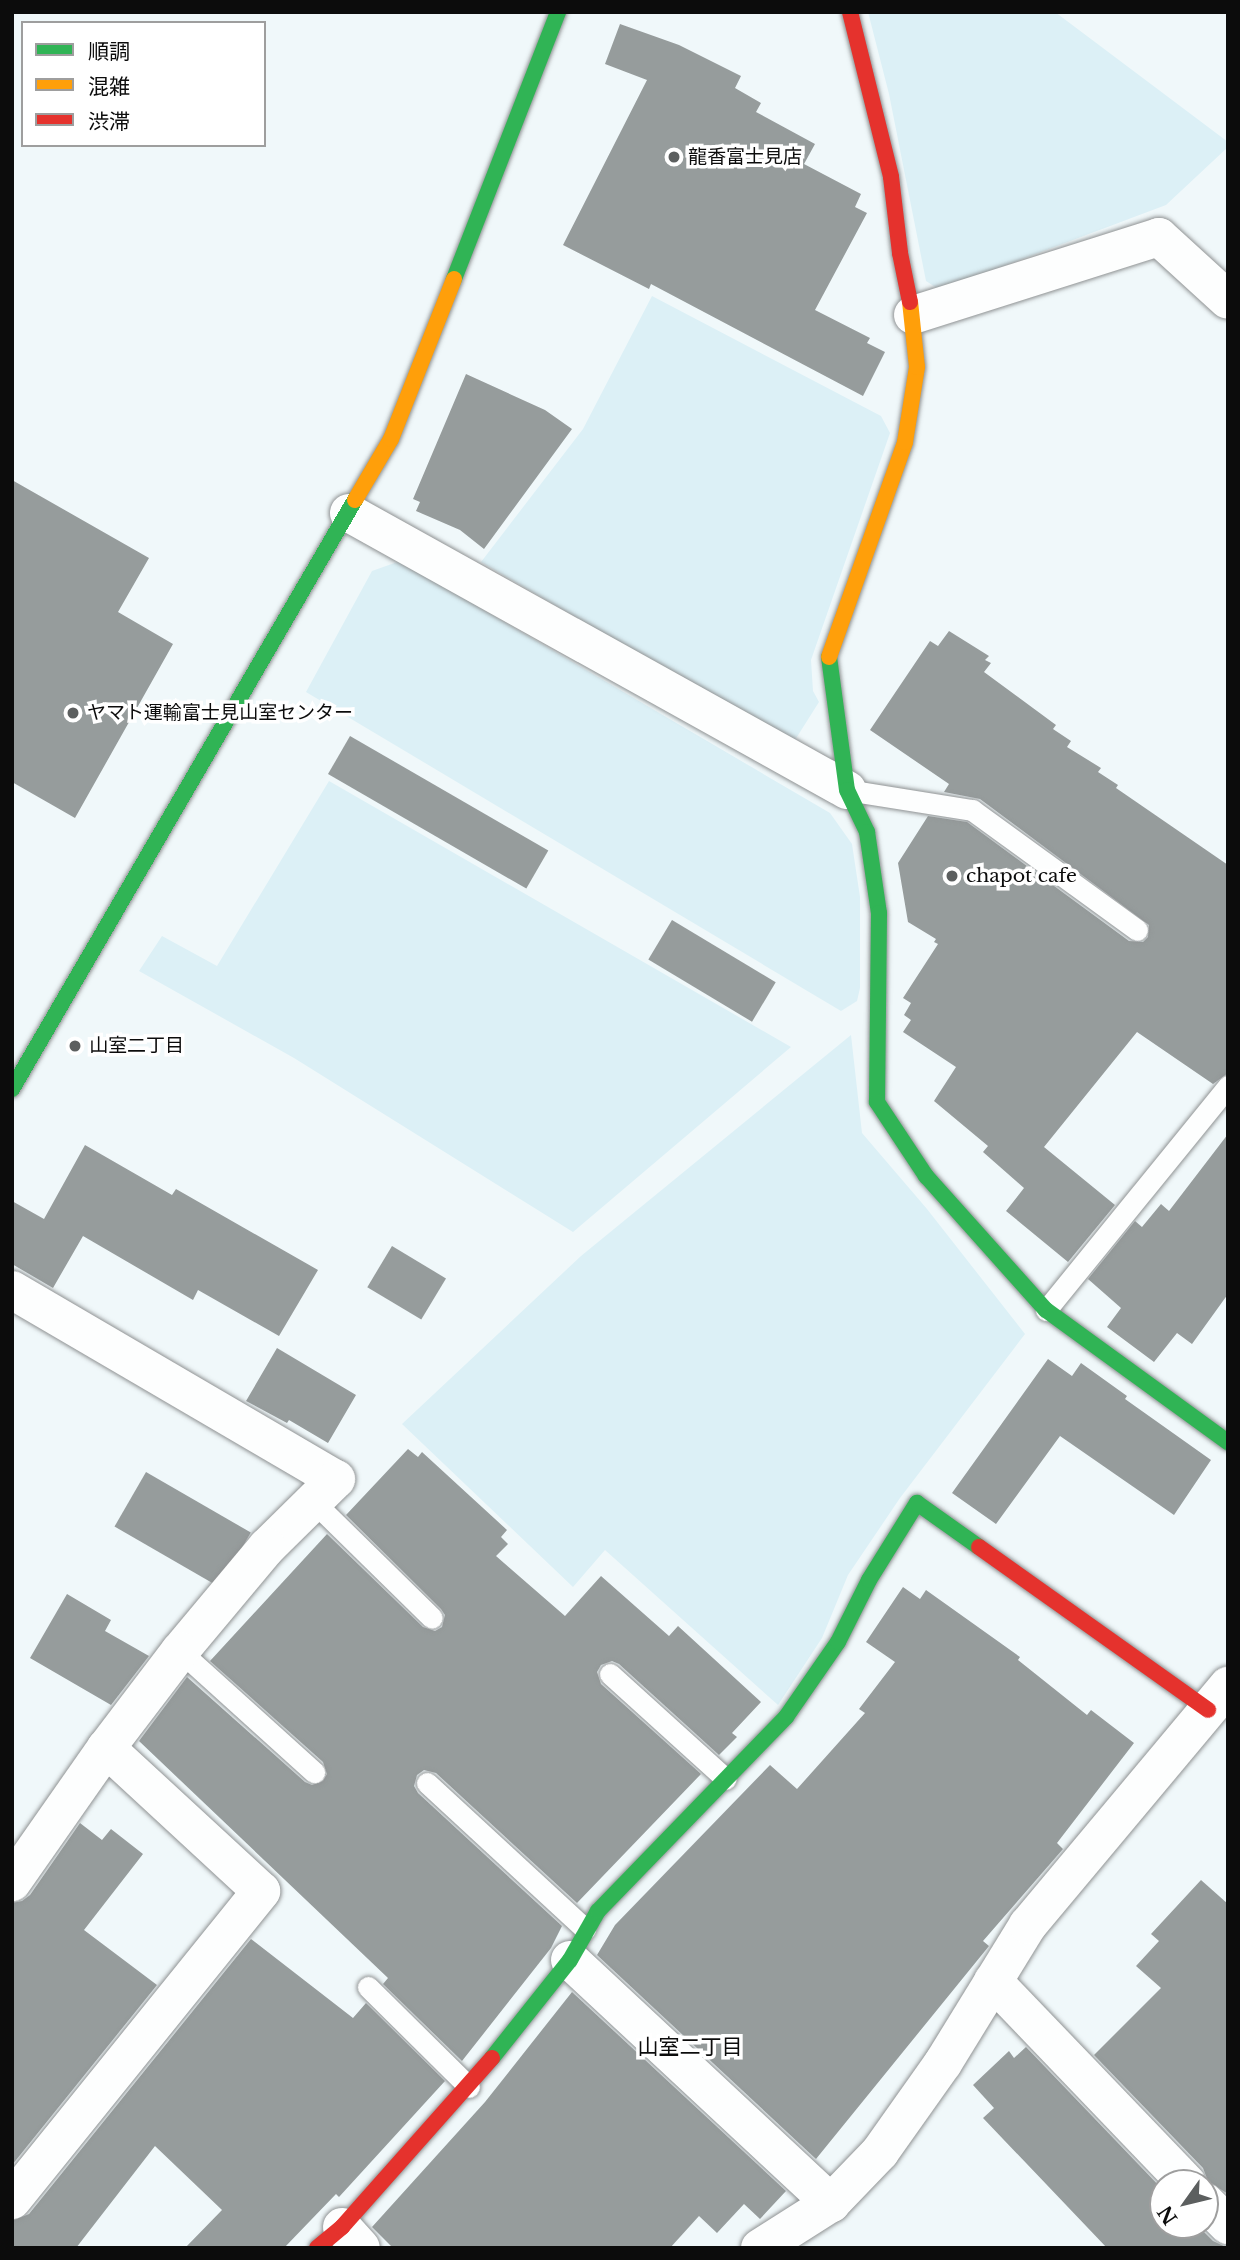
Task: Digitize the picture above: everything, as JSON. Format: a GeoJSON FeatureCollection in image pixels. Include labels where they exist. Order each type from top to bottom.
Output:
{"type":"FeatureCollection","features":[{"type":"Feature","properties":{"kind":"street"},"geometry":{"type":"LineString","coordinates":[[12,1089],[391,439],[558,12]]}},
{"type":"Feature","properties":{"kind":"street"},"geometry":{"type":"LineString","coordinates":[[850,12],[891,177],[900,253],[913,315],[917,367],[905,442],[828,660],[847,790],[867,832],[879,913],[877,1102],[926,1176],[1046,1310],[1228,1441]]}},
{"type":"Feature","properties":{"kind":"street"},"geometry":{"type":"LineString","coordinates":[[913,315],[1159,237],[1228,300]]}},
{"type":"Feature","properties":{"kind":"street"},"geometry":{"type":"LineString","coordinates":[[349,513],[847,790]]}},
{"type":"Feature","properties":{"kind":"street"},"geometry":{"type":"LineString","coordinates":[[12,1290],[336,1479],[267,1547],[180,1651],[106,1748],[12,1882]]}},
{"type":"Feature","properties":{"kind":"street"},"geometry":{"type":"LineString","coordinates":[[340,2241],[469,2087],[577,1944],[726,1779],[786,1717],[838,1642],[870,1580],[917,1503],[1218,1698],[1028,1925],[943,2063],[880,2152],[831,2203],[760,2248]]}},
{"type":"Feature","properties":{"kind":"street"},"geometry":{"type":"LineString","coordinates":[[12,2200],[261,1891],[106,1748]]}},
{"type":"Feature","properties":{"kind":"street"},"geometry":{"type":"LineString","coordinates":[[577,1944],[831,2203]]}},
{"type":"Feature","properties":{"kind":"street"},"geometry":{"type":"LineString","coordinates":[[993,1981],[1174,2169]]}},
{"type":"Feature","properties":{"kind":"lane"},"geometry":{"type":"LineString","coordinates":[[847,790],[972,810],[1137,930]]}},
{"type":"Feature","properties":{"kind":"lane"},"geometry":{"type":"LineString","coordinates":[[1046,1310],[1228,1086]]}},
{"type":"Feature","properties":{"kind":"lane"},"geometry":{"type":"LineString","coordinates":[[314,1502],[432,1618]]}},
{"type":"Feature","properties":{"kind":"lane"},"geometry":{"type":"LineString","coordinates":[[180,1651],[314,1772]]}},
{"type":"Feature","properties":{"kind":"lane"},"geometry":{"type":"LineString","coordinates":[[610,1674],[726,1779]]}},
{"type":"Feature","properties":{"kind":"lane"},"geometry":{"type":"LineString","coordinates":[[427,1783],[577,1944]]}},
{"type":"Feature","properties":{"kind":"lane"},"geometry":{"type":"LineString","coordinates":[[368,1987],[469,2087]]}},
{"type":"Feature","properties":{"kind":"shaded area"},"geometry":{"type":"Polygon","coordinates":[[[868,12],[1055,12],[1228,142],[1228,147],[1166,205],[940,290],[926,281],[889,94],[868,12]]]}},
{"type":"Feature","properties":{"kind":"shaded area"},"geometry":{"type":"Polygon","coordinates":[[[652,296],[881,416],[890,433],[811,660],[813,691],[819,702],[795,740],[788,741],[481,562],[583,429],[652,296]]]}},
{"type":"Feature","properties":{"kind":"shaded area"},"geometry":{"type":"Polygon","coordinates":[[[400,561],[830,813],[852,844],[860,897],[860,988],[857,1001],[841,1011],[306,692],[372,571],[400,561]]]}},
{"type":"Feature","properties":{"kind":"shaded area"},"geometry":{"type":"Polygon","coordinates":[[[329,781],[791,1047],[573,1232],[294,1058],[139,971],[162,936],[217,966],[329,781]]]}},
{"type":"Feature","properties":{"kind":"shaded area"},"geometry":{"type":"Polygon","coordinates":[[[851,1035],[862,1133],[927,1209],[1025,1334],[900,1498],[848,1575],[822,1638],[778,1705],[605,1550],[573,1587],[402,1424],[581,1256],[851,1035]]]}},
{"type":"Feature","properties":{"kind":"building"},"geometry":{"type":"Polygon","coordinates":[[[620,24],[679,45],[741,76],[735,88],[761,103],[756,112],[815,144],[804,164],[861,194],[855,207],[867,213],[815,310],[870,338],[867,343],[885,352],[863,396],[651,284],[649,289],[563,245],[647,80],[605,64],[620,24]]]}},
{"type":"Feature","properties":{"kind":"building"},"geometry":{"type":"Polygon","coordinates":[[[466,374],[545,410],[572,429],[484,549],[460,530],[416,511],[420,502],[413,499],[466,374]]]}},
{"type":"Feature","properties":{"kind":"building","name":"ヤマト運輸富士見山室センター"},"geometry":{"type":"Polygon","coordinates":[[[12,480],[149,558],[118,612],[173,644],[75,818],[12,782],[12,480]]]}},
{"type":"Feature","properties":{"kind":"building"},"geometry":{"type":"Polygon","coordinates":[[[949,631],[989,656],[985,660],[991,663],[984,672],[1056,725],[1053,729],[1071,741],[1067,747],[1101,768],[1098,772],[1118,785],[1116,788],[1228,865],[1228,1073],[1213,1084],[1137,1032],[1044,1147],[1115,1205],[1068,1262],[1006,1211],[1024,1188],[983,1152],[988,1146],[934,1101],[956,1067],[903,1032],[911,1020],[904,1015],[911,1003],[903,998],[938,944],[934,942],[936,939],[908,922],[898,863],[928,816],[967,822],[1129,941],[1143,942],[1148,937],[1149,925],[980,799],[944,792],[949,784],[870,730],[930,641],[938,646],[949,631]]]}},
{"type":"Feature","properties":{"kind":"building"},"geometry":{"type":"Polygon","coordinates":[[[350,736],[548,850],[526,889],[328,774],[350,736]]]}},
{"type":"Feature","properties":{"kind":"building"},"geometry":{"type":"Polygon","coordinates":[[[672,920],[776,982],[752,1022],[648,959],[672,920]]]}},
{"type":"Feature","properties":{"kind":"building"},"geometry":{"type":"Polygon","coordinates":[[[1228,1134],[1228,1294],[1192,1344],[1177,1333],[1154,1362],[1107,1327],[1121,1308],[1088,1279],[1135,1221],[1142,1227],[1161,1204],[1169,1211],[1228,1134]]]}},
{"type":"Feature","properties":{"kind":"building"},"geometry":{"type":"Polygon","coordinates":[[[85,1145],[172,1195],[176,1189],[318,1270],[279,1336],[198,1290],[193,1300],[83,1236],[53,1288],[12,1264],[12,1201],[44,1219],[85,1145]]]}},
{"type":"Feature","properties":{"kind":"building"},"geometry":{"type":"Polygon","coordinates":[[[392,1246],[446,1278],[421,1320],[367,1287],[392,1246]]]}},
{"type":"Feature","properties":{"kind":"building"},"geometry":{"type":"Polygon","coordinates":[[[277,1348],[356,1395],[328,1443],[289,1420],[287,1423],[246,1401],[277,1348]]]}},
{"type":"Feature","properties":{"kind":"building"},"geometry":{"type":"Polygon","coordinates":[[[1048,1359],[1072,1376],[1081,1363],[1127,1396],[1125,1399],[1211,1460],[1174,1515],[1060,1436],[996,1524],[952,1493],[1048,1359]]]}},
{"type":"Feature","properties":{"kind":"building"},"geometry":{"type":"Polygon","coordinates":[[[408,1449],[418,1457],[422,1452],[507,1530],[501,1537],[508,1544],[496,1556],[565,1616],[601,1576],[669,1636],[678,1626],[761,1702],[732,1733],[737,1737],[719,1755],[619,1664],[612,1661],[601,1665],[597,1672],[601,1684],[701,1774],[577,1903],[436,1773],[424,1770],[417,1775],[414,1786],[418,1793],[562,1926],[551,1948],[462,2061],[383,1984],[388,1978],[139,1741],[187,1677],[305,1782],[312,1785],[323,1781],[327,1774],[323,1762],[210,1661],[327,1534],[423,1627],[435,1631],[442,1627],[445,1615],[441,1609],[346,1515],[408,1449]]]}},
{"type":"Feature","properties":{"kind":"building"},"geometry":{"type":"Polygon","coordinates":[[[146,1472],[251,1532],[219,1587],[114,1527],[146,1472]]]}},
{"type":"Feature","properties":{"kind":"building"},"geometry":{"type":"Polygon","coordinates":[[[903,1587],[920,1599],[926,1590],[1020,1657],[1018,1660],[1087,1715],[1091,1710],[1134,1743],[1057,1843],[1063,1849],[983,1941],[989,1946],[816,2159],[597,1955],[615,1925],[770,1765],[797,1789],[865,1713],[859,1709],[895,1662],[866,1642],[903,1587]]]}},
{"type":"Feature","properties":{"kind":"building"},"geometry":{"type":"Polygon","coordinates":[[[67,1594],[111,1620],[105,1631],[149,1656],[111,1705],[30,1658],[67,1594]]]}},
{"type":"Feature","properties":{"kind":"building"},"geometry":{"type":"Polygon","coordinates":[[[80,1823],[102,1840],[111,1829],[143,1854],[84,1930],[157,1985],[12,2165],[12,1903],[22,1901],[30,1895],[80,1823]]]}},
{"type":"Feature","properties":{"kind":"building"},"geometry":{"type":"Polygon","coordinates":[[[1201,1880],[1228,1904],[1228,2194],[1219,2188],[1219,2169],[1203,2169],[1094,2055],[1161,1988],[1136,1966],[1159,1941],[1151,1934],[1201,1880]]]}},
{"type":"Feature","properties":{"kind":"building"},"geometry":{"type":"Polygon","coordinates":[[[251,1939],[353,2018],[366,2003],[445,2081],[339,2197],[336,2194],[284,2248],[185,2248],[222,2210],[155,2146],[76,2248],[12,2248],[12,2221],[29,2214],[251,1939]]]}},
{"type":"Feature","properties":{"kind":"building"},"geometry":{"type":"Polygon","coordinates":[[[572,1992],[786,2191],[760,2219],[744,2204],[717,2233],[699,2216],[670,2248],[393,2248],[372,2227],[485,2102],[572,1992]]]}},
{"type":"Feature","properties":{"kind":"building"},"geometry":{"type":"Polygon","coordinates":[[[1026,2047],[1149,2175],[1149,2239],[1211,2239],[1228,2248],[1107,2248],[983,2118],[994,2108],[973,2085],[1009,2051],[1014,2058],[1026,2047]]]}},
{"type":"Feature","properties":{"kind":"traffic: fast"},"geometry":{"type":"LineString","coordinates":[[454,279],[558,12]]}},
{"type":"Feature","properties":{"kind":"traffic: fast"},"geometry":{"type":"LineString","coordinates":[[12,1089],[355,500]]}},
{"type":"Feature","properties":{"kind":"traffic: fast"},"geometry":{"type":"LineString","coordinates":[[829,657],[847,790],[867,832],[879,913],[877,1102],[926,1176],[1046,1310],[1228,1442]]}},
{"type":"Feature","properties":{"kind":"traffic: fast"},"geometry":{"type":"LineString","coordinates":[[492,2058],[570,1960],[598,1911],[786,1717],[838,1642],[869,1580],[917,1503],[979,1547]]}},
{"type":"Feature","properties":{"kind":"traffic: slow"},"geometry":{"type":"LineString","coordinates":[[355,500],[391,439],[454,279]]}},
{"type":"Feature","properties":{"kind":"traffic: slow"},"geometry":{"type":"LineString","coordinates":[[829,657],[905,442],[917,367],[910,302]]}},
{"type":"Feature","properties":{"kind":"traffic: jam"},"geometry":{"type":"LineString","coordinates":[[850,12],[891,177],[900,253],[910,302]]}},
{"type":"Feature","properties":{"kind":"traffic: jam"},"geometry":{"type":"LineString","coordinates":[[979,1547],[1208,1710]]}},
{"type":"Feature","properties":{"kind":"traffic: jam"},"geometry":{"type":"LineString","coordinates":[[317,2248],[342,2227],[492,2058]]}},
{"type":"Feature","properties":{"kind":"place","name":"龍香富士見店"},"geometry":{"type":"Point","coordinates":[674,157]}},
{"type":"Feature","properties":{"kind":"place","name":"ヤマト運輸富士見山室センター"},"geometry":{"type":"Point","coordinates":[73,713]}},
{"type":"Feature","properties":{"kind":"place","name":"chapot cafe"},"geometry":{"type":"Point","coordinates":[952,876]}},
{"type":"Feature","properties":{"kind":"place","name":"山室二丁目"},"geometry":{"type":"Point","coordinates":[75,1046]}},
{"type":"Feature","properties":{"kind":"district","name":"山室二丁目"},"geometry":{"type":"Point","coordinates":[690,2047]}}]}
